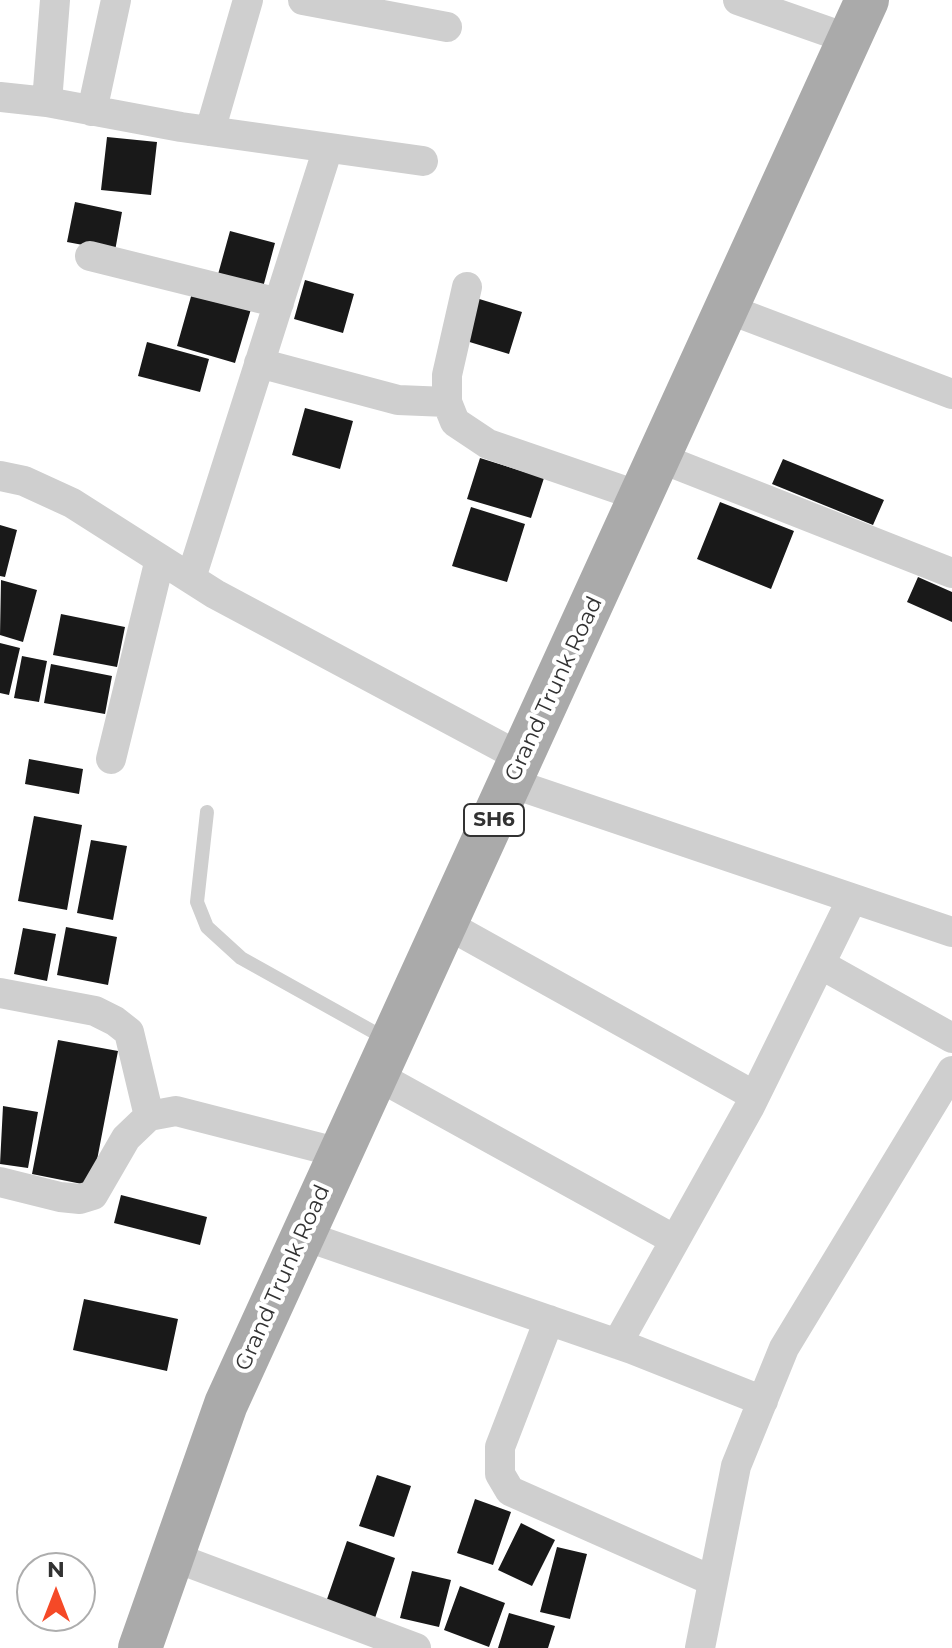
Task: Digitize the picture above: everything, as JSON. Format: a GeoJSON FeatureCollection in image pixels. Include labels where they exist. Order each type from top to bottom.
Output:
{"type":"FeatureCollection","features":[{"type":"Feature","properties":{"kind":"main road","name":"Grand Trunk Road"},"geometry":{"type":"LineString","coordinates":[[140,1648],[226,1404],[867,0]]}},
{"type":"Feature","properties":{"kind":"street"},"geometry":{"type":"LineString","coordinates":[[47,102],[55,0]]}},
{"type":"Feature","properties":{"kind":"street"},"geometry":{"type":"LineString","coordinates":[[92,111],[116,0]]}},
{"type":"Feature","properties":{"kind":"street"},"geometry":{"type":"LineString","coordinates":[[210,131],[248,0]]}},
{"type":"Feature","properties":{"kind":"street"},"geometry":{"type":"LineString","coordinates":[[303,0],[447,27]]}},
{"type":"Feature","properties":{"kind":"street"},"geometry":{"type":"LineString","coordinates":[[738,0],[849,39]]}},
{"type":"Feature","properties":{"kind":"street"},"geometry":{"type":"LineString","coordinates":[[0,97],[423,161]]}},
{"type":"Feature","properties":{"kind":"street"},"geometry":{"type":"LineString","coordinates":[[191,578],[328,148]]}},
{"type":"Feature","properties":{"kind":"street"},"geometry":{"type":"LineString","coordinates":[[90,256],[279,303]]}},
{"type":"Feature","properties":{"kind":"street"},"geometry":{"type":"LineString","coordinates":[[467,287],[447,375],[447,402],[455,422],[488,444],[642,497]]}},
{"type":"Feature","properties":{"kind":"street"},"geometry":{"type":"LineString","coordinates":[[728,309],[952,394]]}},
{"type":"Feature","properties":{"kind":"street"},"geometry":{"type":"LineString","coordinates":[[259,363],[398,400],[447,402]]}},
{"type":"Feature","properties":{"kind":"street"},"geometry":{"type":"LineString","coordinates":[[660,458],[952,573]]}},
{"type":"Feature","properties":{"kind":"street"},"geometry":{"type":"LineString","coordinates":[[0,476],[24,481],[72,503],[191,578],[517,770],[852,899],[952,932]]}},
{"type":"Feature","properties":{"kind":"street"},"geometry":{"type":"LineString","coordinates":[[111,759],[160,559]]}},
{"type":"Feature","properties":{"kind":"street"},"geometry":{"type":"LineString","coordinates":[[617,1344],[755,1096],[852,899]]}},
{"type":"Feature","properties":{"kind":"street"},"geometry":{"type":"LineString","coordinates":[[446,924],[755,1096]]}},
{"type":"Feature","properties":{"kind":"street"},"geometry":{"type":"LineString","coordinates":[[820,964],[952,1038]]}},
{"type":"Feature","properties":{"kind":"street"},"geometry":{"type":"LineString","coordinates":[[0,993],[95,1011],[129,1032],[149,1116]]}},
{"type":"Feature","properties":{"kind":"street"},"geometry":{"type":"LineString","coordinates":[[384,1059],[675,1240]]}},
{"type":"Feature","properties":{"kind":"street"},"geometry":{"type":"LineString","coordinates":[[700,1648],[736,1466],[784,1348],[952,1071]]}},
{"type":"Feature","properties":{"kind":"street"},"geometry":{"type":"LineString","coordinates":[[0,1182],[60,1197],[80,1199],[93,1195],[126,1138],[149,1116],[176,1111],[340,1153]]}},
{"type":"Feature","properties":{"kind":"street"},"geometry":{"type":"LineString","coordinates":[[302,1235],[617,1344],[763,1401]]}},
{"type":"Feature","properties":{"kind":"street"},"geometry":{"type":"LineString","coordinates":[[549,1320],[500,1447],[500,1474],[510,1491],[713,1581]]}},
{"type":"Feature","properties":{"kind":"street"},"geometry":{"type":"LineString","coordinates":[[171,1556],[416,1648]]}},
{"type":"Feature","properties":{"kind":"lane"},"geometry":{"type":"LineString","coordinates":[[207,812],[197,902],[207,927],[241,958],[384,1059]]}},
{"type":"Feature","properties":{"kind":"building"},"geometry":{"type":"Polygon","coordinates":[[[107,137],[157,142],[151,195],[101,190],[107,137]]]}},
{"type":"Feature","properties":{"kind":"building"},"geometry":{"type":"Polygon","coordinates":[[[75,202],[122,212],[115,251],[67,242],[75,202]]]}},
{"type":"Feature","properties":{"kind":"building"},"geometry":{"type":"Polygon","coordinates":[[[230,231],[275,243],[262,291],[217,278],[230,231]]]}},
{"type":"Feature","properties":{"kind":"building"},"geometry":{"type":"Polygon","coordinates":[[[305,280],[354,294],[343,333],[294,319],[305,280]]]}},
{"type":"Feature","properties":{"kind":"building"},"geometry":{"type":"Polygon","coordinates":[[[192,293],[251,309],[235,363],[177,346],[192,293]]]}},
{"type":"Feature","properties":{"kind":"building"},"geometry":{"type":"Polygon","coordinates":[[[476,298],[522,312],[509,354],[463,340],[476,298]]]}},
{"type":"Feature","properties":{"kind":"building"},"geometry":{"type":"Polygon","coordinates":[[[147,342],[209,359],[200,392],[138,376],[147,342]]]}},
{"type":"Feature","properties":{"kind":"building"},"geometry":{"type":"Polygon","coordinates":[[[305,408],[353,421],[340,469],[292,455],[305,408]]]}},
{"type":"Feature","properties":{"kind":"building"},"geometry":{"type":"Polygon","coordinates":[[[480,458],[544,478],[531,518],[467,499],[480,458]]]}},
{"type":"Feature","properties":{"kind":"building"},"geometry":{"type":"Polygon","coordinates":[[[783,459],[884,500],[873,525],[772,484],[783,459]]]}},
{"type":"Feature","properties":{"kind":"building"},"geometry":{"type":"Polygon","coordinates":[[[720,502],[794,531],[771,589],[697,559],[720,502]]]}},
{"type":"Feature","properties":{"kind":"building"},"geometry":{"type":"Polygon","coordinates":[[[471,507],[525,524],[507,582],[452,566],[471,507]]]}},
{"type":"Feature","properties":{"kind":"building"},"geometry":{"type":"Polygon","coordinates":[[[0,525],[17,530],[5,577],[0,576],[0,525]]]}},
{"type":"Feature","properties":{"kind":"building"},"geometry":{"type":"Polygon","coordinates":[[[918,577],[952,592],[952,622],[907,602],[918,577]]]}},
{"type":"Feature","properties":{"kind":"building"},"geometry":{"type":"Polygon","coordinates":[[[1,580],[37,590],[23,642],[0,635],[1,580]]]}},
{"type":"Feature","properties":{"kind":"building"},"geometry":{"type":"Polygon","coordinates":[[[61,614],[125,627],[117,667],[53,655],[61,614]]]}},
{"type":"Feature","properties":{"kind":"building"},"geometry":{"type":"Polygon","coordinates":[[[0,643],[20,648],[9,695],[0,693],[0,643]]]}},
{"type":"Feature","properties":{"kind":"building"},"geometry":{"type":"Polygon","coordinates":[[[22,656],[47,661],[39,702],[14,698],[22,656]]]}},
{"type":"Feature","properties":{"kind":"building"},"geometry":{"type":"Polygon","coordinates":[[[51,664],[112,676],[105,714],[44,703],[51,664]]]}},
{"type":"Feature","properties":{"kind":"building"},"geometry":{"type":"Polygon","coordinates":[[[29,759],[83,769],[79,794],[25,784],[29,759]]]}},
{"type":"Feature","properties":{"kind":"building"},"geometry":{"type":"Polygon","coordinates":[[[34,816],[82,825],[67,910],[18,901],[34,816]]]}},
{"type":"Feature","properties":{"kind":"building"},"geometry":{"type":"Polygon","coordinates":[[[91,840],[127,846],[113,920],[77,913],[91,840]]]}},
{"type":"Feature","properties":{"kind":"building"},"geometry":{"type":"Polygon","coordinates":[[[66,927],[117,937],[108,985],[57,975],[66,927]]]}},
{"type":"Feature","properties":{"kind":"building"},"geometry":{"type":"Polygon","coordinates":[[[23,928],[56,934],[47,981],[14,974],[23,928]]]}},
{"type":"Feature","properties":{"kind":"building"},"geometry":{"type":"Polygon","coordinates":[[[58,1040],[118,1051],[92,1186],[32,1174],[58,1040]]]}},
{"type":"Feature","properties":{"kind":"building"},"geometry":{"type":"Polygon","coordinates":[[[3,1106],[38,1112],[28,1168],[0,1164],[3,1106]]]}},
{"type":"Feature","properties":{"kind":"building"},"geometry":{"type":"Polygon","coordinates":[[[121,1195],[207,1217],[200,1245],[114,1223],[121,1195]]]}},
{"type":"Feature","properties":{"kind":"building"},"geometry":{"type":"Polygon","coordinates":[[[84,1299],[178,1319],[167,1371],[73,1350],[84,1299]]]}},
{"type":"Feature","properties":{"kind":"building"},"geometry":{"type":"Polygon","coordinates":[[[377,1475],[411,1486],[394,1537],[359,1526],[377,1475]]]}},
{"type":"Feature","properties":{"kind":"building"},"geometry":{"type":"Polygon","coordinates":[[[475,1499],[511,1512],[493,1565],[457,1553],[475,1499]]]}},
{"type":"Feature","properties":{"kind":"building"},"geometry":{"type":"Polygon","coordinates":[[[521,1523],[555,1540],[532,1586],[498,1570],[521,1523]]]}},
{"type":"Feature","properties":{"kind":"building"},"geometry":{"type":"Polygon","coordinates":[[[347,1541],[395,1558],[375,1618],[326,1602],[347,1541]]]}},
{"type":"Feature","properties":{"kind":"building"},"geometry":{"type":"Polygon","coordinates":[[[557,1547],[587,1554],[570,1619],[540,1612],[557,1547]]]}},
{"type":"Feature","properties":{"kind":"building"},"geometry":{"type":"Polygon","coordinates":[[[412,1571],[451,1580],[439,1627],[400,1618],[412,1571]]]}},
{"type":"Feature","properties":{"kind":"building"},"geometry":{"type":"Polygon","coordinates":[[[460,1586],[505,1603],[489,1647],[444,1630],[460,1586]]]}},
{"type":"Feature","properties":{"kind":"building"},"geometry":{"type":"Polygon","coordinates":[[[509,1613],[555,1626],[548,1648],[498,1648],[509,1613]]]}}]}
